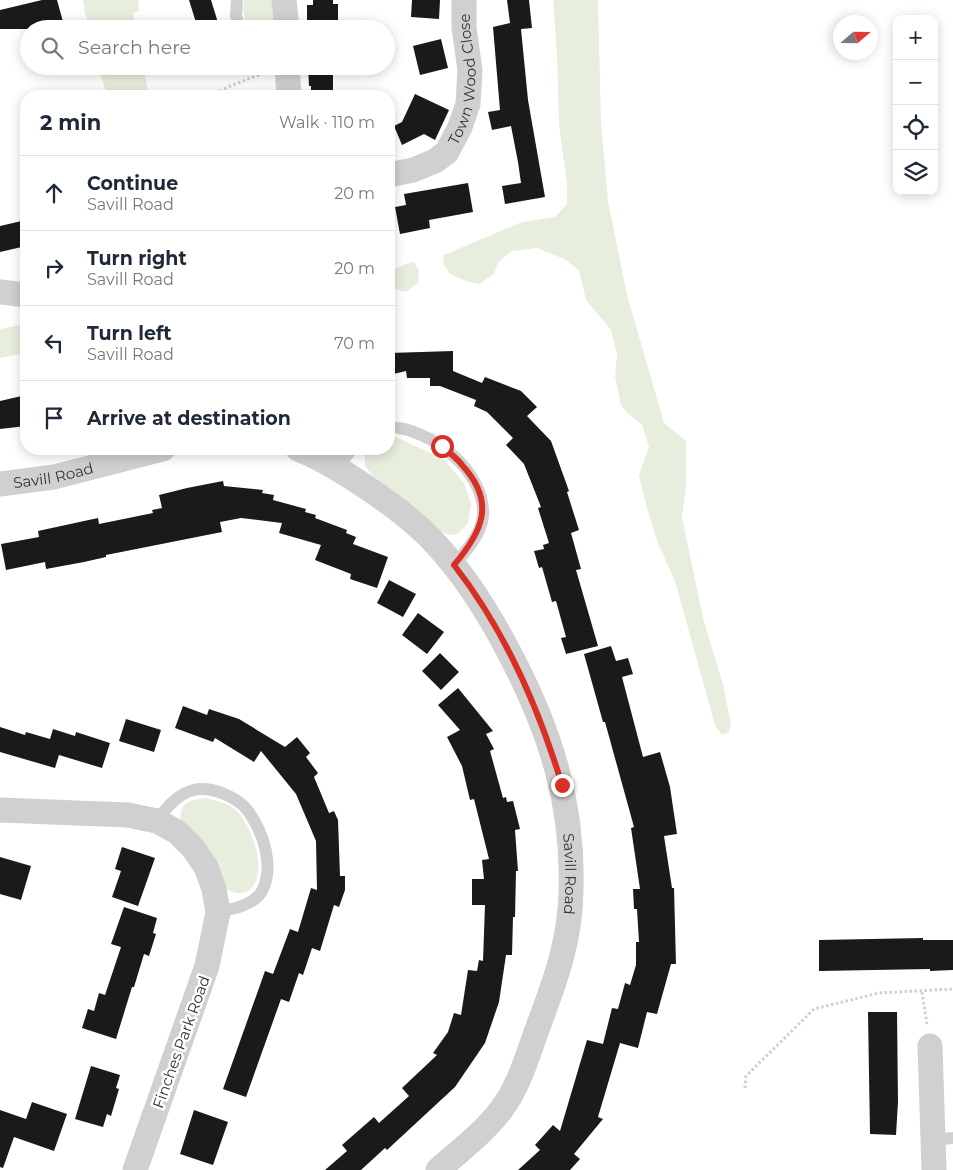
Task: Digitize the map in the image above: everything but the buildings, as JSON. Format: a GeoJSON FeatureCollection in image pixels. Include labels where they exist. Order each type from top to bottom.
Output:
{"type":"FeatureCollection","features":[{"type":"Feature","properties":{"kind":"street"},"geometry":{"type":"LineString","coordinates":[[284,0],[286,20]]}},
{"type":"Feature","properties":{"kind":"street","name":"Town Wood Close"},"geometry":{"type":"LineString","coordinates":[[395,174],[413,170],[435,161],[447,152],[460,127],[468,104],[470,70],[464,28],[464,0]]}},
{"type":"Feature","properties":{"kind":"street"},"geometry":{"type":"LineString","coordinates":[[287,75],[288,90]]}},
{"type":"Feature","properties":{"kind":"street"},"geometry":{"type":"LineString","coordinates":[[0,292],[20,294]]}},
{"type":"Feature","properties":{"kind":"street","name":"Savill Road"},"geometry":{"type":"LineString","coordinates":[[0,484],[54,477],[140,455]]}},
{"type":"Feature","properties":{"kind":"street","name":"Savill Road"},"geometry":{"type":"LineString","coordinates":[[329,455],[344,458],[430,538],[470,586],[497,630],[539,713],[562,785],[569,820],[572,893],[568,932],[559,970],[515,1087],[502,1110],[484,1130],[438,1170]]}},
{"type":"Feature","properties":{"kind":"street","name":"Finches Park Road"},"geometry":{"type":"LineString","coordinates":[[0,810],[128,815],[157,821],[177,832],[193,848],[206,867],[214,889],[218,912],[208,966],[135,1170]]}},
{"type":"Feature","properties":{"kind":"street"},"geometry":{"type":"LineString","coordinates":[[930,1046],[943,1139],[934,1170]]}},
{"type":"Feature","properties":{"kind":"lane"},"geometry":{"type":"LineString","coordinates":[[237,0],[237,20]]}},
{"type":"Feature","properties":{"kind":"lane"},"geometry":{"type":"LineString","coordinates":[[395,427],[402,427],[418,433],[442,446],[462,464],[475,482],[482,501],[482,518],[477,534],[454,565]]}},
{"type":"Feature","properties":{"kind":"lane"},"geometry":{"type":"LineString","coordinates":[[157,821],[168,806],[181,796],[194,790],[212,790],[233,798],[247,810],[264,844],[267,860],[267,877],[261,892],[250,902],[218,912]]}},
{"type":"Feature","properties":{"kind":"path"},"geometry":{"type":"LineString","coordinates":[[222,90],[258,75]]}},
{"type":"Feature","properties":{"kind":"path"},"geometry":{"type":"LineString","coordinates":[[744,1088],[746,1076],[814,1009],[879,993],[953,989]]}},
{"type":"Feature","properties":{"kind":"green space"},"geometry":{"type":"Polygon","coordinates":[[[83,0],[138,0],[139,11],[133,13],[134,20],[87,20],[83,0]]]}},
{"type":"Feature","properties":{"kind":"green space"},"geometry":{"type":"Polygon","coordinates":[[[244,0],[275,0],[276,20],[246,20],[243,11],[244,0]]]}},
{"type":"Feature","properties":{"kind":"green space"},"geometry":{"type":"Polygon","coordinates":[[[553,0],[598,0],[601,123],[608,201],[627,295],[664,423],[686,441],[686,487],[682,518],[704,622],[723,684],[731,725],[729,732],[722,735],[715,725],[675,581],[657,541],[647,508],[639,475],[649,447],[642,424],[628,414],[621,405],[615,376],[617,355],[611,330],[586,300],[579,270],[564,259],[537,248],[512,251],[498,262],[494,274],[479,284],[450,274],[443,263],[444,255],[522,222],[555,217],[567,204],[567,184],[559,124],[553,0]]]}},
{"type":"Feature","properties":{"kind":"green space"},"geometry":{"type":"Polygon","coordinates":[[[100,75],[145,75],[148,90],[105,90],[100,75]]]}},
{"type":"Feature","properties":{"kind":"green space"},"geometry":{"type":"Polygon","coordinates":[[[414,262],[419,270],[418,283],[406,292],[395,289],[395,268],[414,262]]]}},
{"type":"Feature","properties":{"kind":"green space"},"geometry":{"type":"Polygon","coordinates":[[[20,325],[20,354],[0,358],[0,329],[20,325]]]}},
{"type":"Feature","properties":{"kind":"green space"},"geometry":{"type":"Polygon","coordinates":[[[395,436],[443,459],[464,483],[471,504],[468,523],[458,534],[449,535],[434,529],[401,497],[373,476],[365,466],[365,455],[395,455],[395,436]]]}},
{"type":"Feature","properties":{"kind":"green space"},"geometry":{"type":"Polygon","coordinates":[[[205,798],[234,808],[244,820],[252,836],[258,861],[257,878],[254,885],[243,893],[236,893],[226,889],[181,821],[183,806],[190,801],[205,798]]]}},
{"type":"Feature","properties":{"kind":"route"},"geometry":{"type":"LineString","coordinates":[[442,446],[462,464],[475,482],[482,501],[482,518],[477,534],[454,565],[470,586],[497,630],[523,679],[539,713],[562,785]]}}]}
